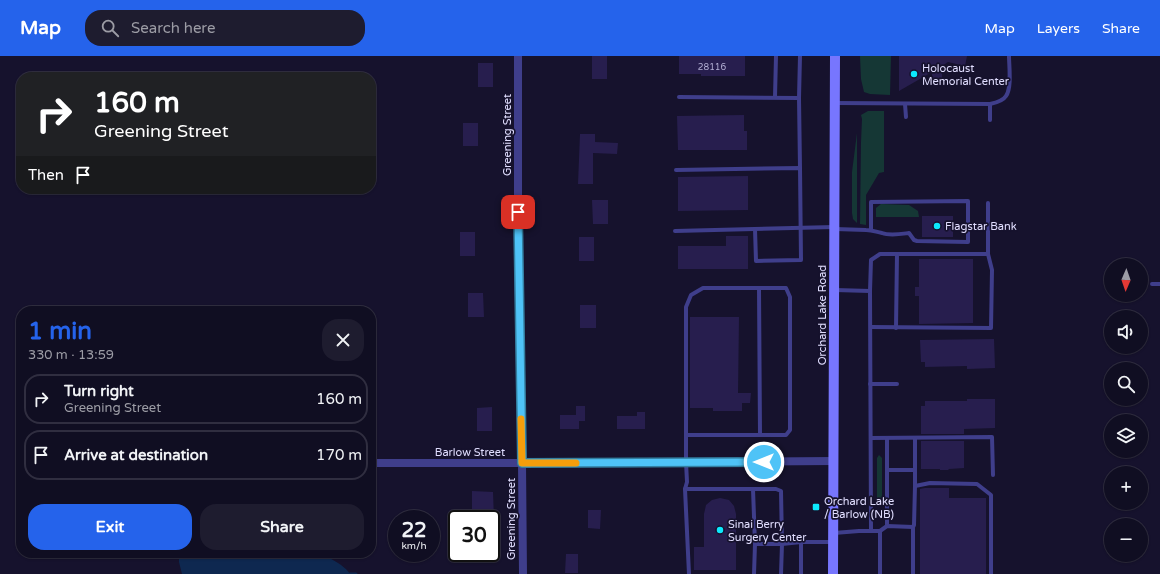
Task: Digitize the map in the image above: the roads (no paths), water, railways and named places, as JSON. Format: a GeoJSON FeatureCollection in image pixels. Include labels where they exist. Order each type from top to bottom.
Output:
{"type":"FeatureCollection","features":[{"type":"Feature","properties":{"kind":"main road","name":"Orchard Lake Road"},"geometry":{"type":"LineString","coordinates":[[833,574],[835,56]]}},
{"type":"Feature","properties":{"kind":"street","name":"Greening Street"},"geometry":{"type":"LineString","coordinates":[[518,56],[518,248],[522,463],[522,574]]}},
{"type":"Feature","properties":{"kind":"street","name":"Barlow Street"},"geometry":{"type":"LineString","coordinates":[[376,462],[522,463],[834,461]]}},
{"type":"Feature","properties":{"kind":"lane"},"geometry":{"type":"LineString","coordinates":[[776,56],[776,97]]}},
{"type":"Feature","properties":{"kind":"lane"},"geometry":{"type":"LineString","coordinates":[[755,228],[756,261],[801,260],[800,56]]}},
{"type":"Feature","properties":{"kind":"lane"},"geometry":{"type":"LineString","coordinates":[[835,103],[990,104],[998,102],[1006,97],[1010,90],[1009,56]]}},
{"type":"Feature","properties":{"kind":"lane"},"geometry":{"type":"LineString","coordinates":[[680,97],[800,98]]}},
{"type":"Feature","properties":{"kind":"lane"},"geometry":{"type":"LineString","coordinates":[[906,104],[906,117]]}},
{"type":"Feature","properties":{"kind":"lane"},"geometry":{"type":"LineString","coordinates":[[990,104],[990,120]]}},
{"type":"Feature","properties":{"kind":"lane"},"geometry":{"type":"LineString","coordinates":[[676,170],[800,168]]}},
{"type":"Feature","properties":{"kind":"lane"},"geometry":{"type":"LineString","coordinates":[[675,231],[801,227],[834,228],[871,230],[874,230],[883,234],[909,233],[914,240],[917,241],[968,242],[968,201],[871,202],[871,230]]}},
{"type":"Feature","properties":{"kind":"lane"},"geometry":{"type":"LineString","coordinates":[[871,327],[991,328],[992,270],[988,254],[988,203]]}},
{"type":"Feature","properties":{"kind":"lane"},"geometry":{"type":"LineString","coordinates":[[871,531],[871,260],[880,254],[988,254]]}},
{"type":"Feature","properties":{"kind":"lane"},"geometry":{"type":"LineString","coordinates":[[896,328],[897,254]]}},
{"type":"Feature","properties":{"kind":"lane"},"geometry":{"type":"LineString","coordinates":[[1152,284],[1160,284]]}},
{"type":"Feature","properties":{"kind":"lane"},"geometry":{"type":"LineString","coordinates":[[686,435],[786,435],[790,430],[790,297],[786,288],[703,288],[692,295],[686,306],[686,435],[686,462],[687,482],[685,489],[689,574]]}},
{"type":"Feature","properties":{"kind":"lane"},"geometry":{"type":"LineString","coordinates":[[759,288],[760,435]]}},
{"type":"Feature","properties":{"kind":"lane"},"geometry":{"type":"LineString","coordinates":[[834,290],[870,291]]}},
{"type":"Feature","properties":{"kind":"lane"},"geometry":{"type":"LineString","coordinates":[[870,384],[897,384]]}},
{"type":"Feature","properties":{"kind":"lane"},"geometry":{"type":"LineString","coordinates":[[871,438],[992,437],[992,475]]}},
{"type":"Feature","properties":{"kind":"lane"},"geometry":{"type":"LineString","coordinates":[[886,526],[887,438]]}},
{"type":"Feature","properties":{"kind":"lane"},"geometry":{"type":"LineString","coordinates":[[913,574],[915,438]]}},
{"type":"Feature","properties":{"kind":"lane"},"geometry":{"type":"LineString","coordinates":[[887,470],[915,470]]}},
{"type":"Feature","properties":{"kind":"lane"},"geometry":{"type":"LineString","coordinates":[[915,486],[930,483],[977,484],[991,495],[991,574]]}},
{"type":"Feature","properties":{"kind":"lane"},"geometry":{"type":"LineString","coordinates":[[685,489],[776,489],[781,491],[781,574]]}},
{"type":"Feature","properties":{"kind":"lane"},"geometry":{"type":"LineString","coordinates":[[753,489],[755,544],[754,574]]}},
{"type":"Feature","properties":{"kind":"lane"},"geometry":{"type":"LineString","coordinates":[[755,544],[782,544],[833,538],[871,531],[880,531],[886,526],[913,527]]}},
{"type":"Feature","properties":{"kind":"lane"},"geometry":{"type":"LineString","coordinates":[[880,531],[880,574]]}},
{"type":"Feature","properties":{"kind":"lane"},"geometry":{"type":"LineString","coordinates":[[801,542],[801,574]]}},
{"type":"Feature","properties":{"kind":"water"},"geometry":{"type":"Polygon","coordinates":[[[179,558],[329,558],[344,567],[350,574],[182,574],[179,558]]]}},
{"type":"Feature","properties":{"kind":"waterway"},"geometry":{"type":"LineString","coordinates":[[350,574],[356,574]]}},
{"type":"Feature","properties":{"kind":"place","name":"Holocaust Memorial Center"},"geometry":{"type":"Point","coordinates":[914,74]}},
{"type":"Feature","properties":{"kind":"place","name":"Flagstar Bank"},"geometry":{"type":"Point","coordinates":[937,226]}},
{"type":"Feature","properties":{"kind":"place","name":"Orchard Lake / Barlow (NB)"},"geometry":{"type":"Point","coordinates":[816,507]}},
{"type":"Feature","properties":{"kind":"place","name":"Sinai Berry Surgery Center"},"geometry":{"type":"Point","coordinates":[720,530]}}]}
